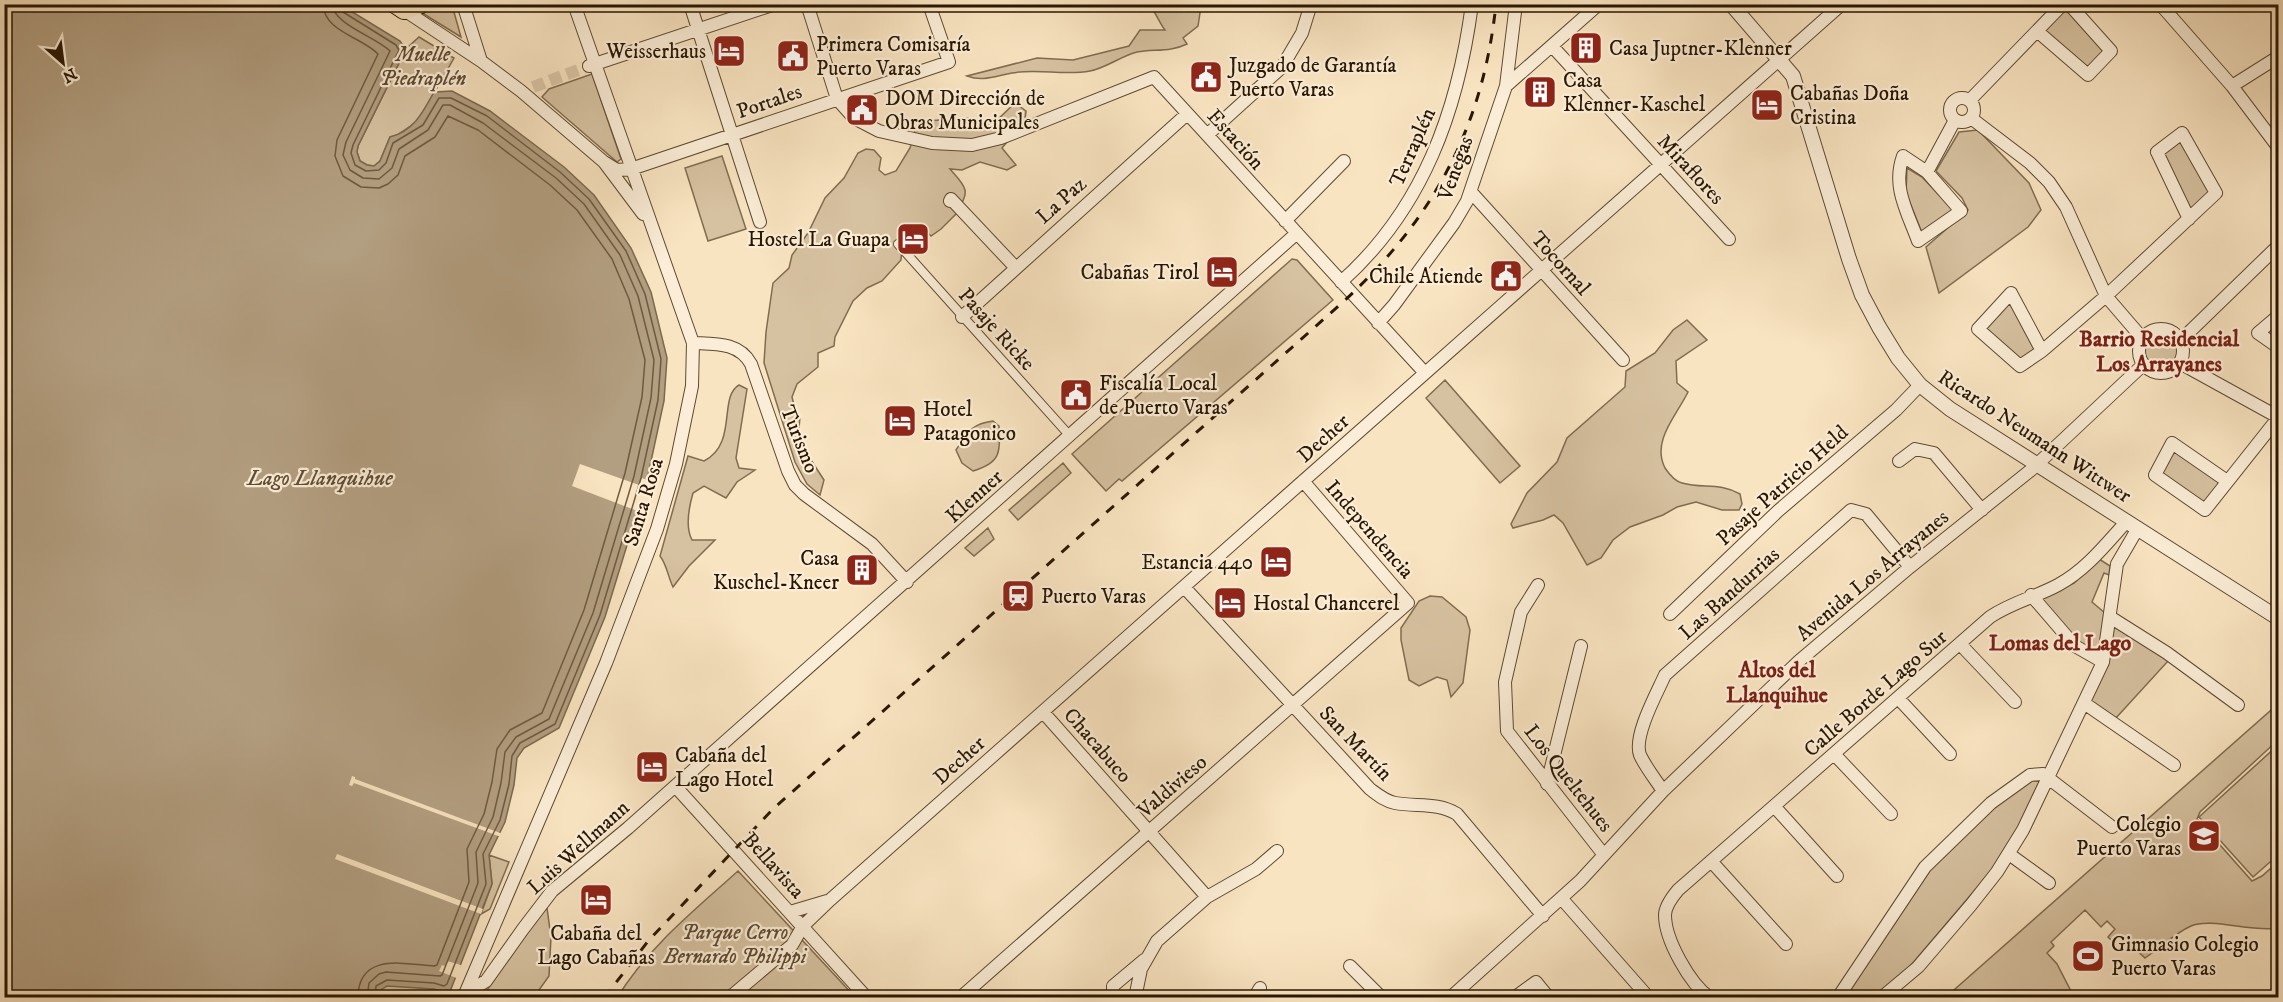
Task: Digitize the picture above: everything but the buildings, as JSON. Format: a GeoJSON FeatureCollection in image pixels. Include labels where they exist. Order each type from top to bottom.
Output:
{"type":"FeatureCollection","features":[{"type":"Feature","properties":{"kind":"main road"},"geometry":{"type":"LineString","coordinates":[[399,7],[421,4]]}},
{"type":"Feature","properties":{"kind":"street"},"geometry":{"type":"LineString","coordinates":[[463,4],[481,61]]}},
{"type":"Feature","properties":{"kind":"street","name":"Santa Rosa"},"geometry":{"type":"LineString","coordinates":[[464,996],[606,663],[657,530],[676,464],[692,386],[693,343],[592,64],[574,4]]}},
{"type":"Feature","properties":{"kind":"street"},"geometry":{"type":"LineString","coordinates":[[690,4],[760,222]]}},
{"type":"Feature","properties":{"kind":"street"},"geometry":{"type":"LineString","coordinates":[[592,64],[775,4]]}},
{"type":"Feature","properties":{"kind":"street"},"geometry":{"type":"LineString","coordinates":[[807,4],[837,99]]}},
{"type":"Feature","properties":{"kind":"street","name":"Portales"},"geometry":{"type":"LineString","coordinates":[[631,169],[949,62],[929,4]]}},
{"type":"Feature","properties":{"kind":"street"},"geometry":{"type":"LineString","coordinates":[[1207,135],[1282,67],[1299,39],[1311,4]]}},
{"type":"Feature","properties":{"kind":"street","name":"Terraplén"},"geometry":{"type":"LineString","coordinates":[[1341,282],[1368,257],[1386,235],[1427,169],[1449,112],[1467,47],[1473,4]]}},
{"type":"Feature","properties":{"kind":"street","name":"Venegas"},"geometry":{"type":"LineString","coordinates":[[1378,323],[1394,305],[1454,223],[1471,192],[1506,86],[1516,4]]}},
{"type":"Feature","properties":{"kind":"street"},"geometry":{"type":"LineString","coordinates":[[1506,86],[1599,4]]}},
{"type":"Feature","properties":{"kind":"street","name":"Ricardo Neumann Wittwer"},"geometry":{"type":"LineString","coordinates":[[1731,4],[1793,76],[1833,212],[1862,295],[1898,358],[1920,385],[1950,409],[2278,618]]}},
{"type":"Feature","properties":{"kind":"street","name":"Decher"},"geometry":{"type":"LineString","coordinates":[[729,998],[792,945],[803,926],[830,900],[1842,4]]}},
{"type":"Feature","properties":{"kind":"street"},"geometry":{"type":"LineString","coordinates":[[1970,100],[2063,4]]}},
{"type":"Feature","properties":{"kind":"street"},"geometry":{"type":"LineString","coordinates":[[2037,31],[2088,75],[2111,51],[2069,4]]}},
{"type":"Feature","properties":{"kind":"street"},"geometry":{"type":"LineString","coordinates":[[2160,4],[2232,86],[2271,134],[2278,147]]}},
{"type":"Feature","properties":{"kind":"street"},"geometry":{"type":"LineString","coordinates":[[399,7],[527,89],[604,162],[639,207],[654,232]]}},
{"type":"Feature","properties":{"kind":"street","name":"Miraflores"},"geometry":{"type":"LineString","coordinates":[[1552,46],[1729,239]]}},
{"type":"Feature","properties":{"kind":"street"},"geometry":{"type":"LineString","coordinates":[[2232,86],[2278,57]]}},
{"type":"Feature","properties":{"kind":"street","name":"Estación"},"geometry":{"type":"LineString","coordinates":[[837,99],[854,118],[870,127],[932,143],[958,145],[1001,138],[1154,77],[1425,373]]}},
{"type":"Feature","properties":{"kind":"street"},"geometry":{"type":"LineString","coordinates":[[1961,98],[1970,100],[1974,110],[1971,117],[1964,122],[1955,120],[1950,112],[1952,103],[1961,98]]}},
{"type":"Feature","properties":{"kind":"street","name":"La Paz"},"geometry":{"type":"LineString","coordinates":[[962,317],[1187,114]]}},
{"type":"Feature","properties":{"kind":"street"},"geometry":{"type":"LineString","coordinates":[[1971,117],[2025,158],[2049,182],[2066,207],[2106,296],[2143,339]]}},
{"type":"Feature","properties":{"kind":"street"},"geometry":{"type":"LineString","coordinates":[[1927,172],[1955,120]]}},
{"type":"Feature","properties":{"kind":"street"},"geometry":{"type":"LineString","coordinates":[[2042,351],[2011,293],[1978,329],[2020,366],[2042,351],[2106,296],[2189,219],[2216,193],[2182,133],[2157,152],[2189,219]]}},
{"type":"Feature","properties":{"kind":"street"},"geometry":{"type":"LineString","coordinates":[[1904,156],[1927,172],[1961,211],[1918,241],[1900,194],[1898,170],[1904,156]]}},
{"type":"Feature","properties":{"kind":"street"},"geometry":{"type":"LineString","coordinates":[[1285,221],[1344,161]]}},
{"type":"Feature","properties":{"kind":"street"},"geometry":{"type":"LineString","coordinates":[[604,162],[617,170],[631,169]]}},
{"type":"Feature","properties":{"kind":"street","name":"Tocornal"},"geometry":{"type":"LineString","coordinates":[[1471,192],[1623,360]]}},
{"type":"Feature","properties":{"kind":"street"},"geometry":{"type":"LineString","coordinates":[[950,201],[951,199],[1016,268]]}},
{"type":"Feature","properties":{"kind":"street","name":"Klenner"},"geometry":{"type":"LineString","coordinates":[[675,786],[1297,233]]}},
{"type":"Feature","properties":{"kind":"street","name":"Pasaje Ricke"},"geometry":{"type":"LineString","coordinates":[[898,244],[1070,436]]}},
{"type":"Feature","properties":{"kind":"street"},"geometry":{"type":"LineString","coordinates":[[2181,340],[2278,246]]}},
{"type":"Feature","properties":{"kind":"street"},"geometry":{"type":"LineString","coordinates":[[2278,316],[2258,333],[2278,347]]}},
{"type":"Feature","properties":{"kind":"street"},"geometry":{"type":"LineString","coordinates":[[2159,329],[2174,332],[2181,340],[2183,347],[2180,363],[2174,369],[2159,373],[2144,364],[2139,353],[2143,339],[2148,333],[2159,329]]}},
{"type":"Feature","properties":{"kind":"street","name":"Turismo"},"geometry":{"type":"LineString","coordinates":[[693,343],[731,346],[745,355],[751,364],[795,485],[872,544],[907,582]]}},
{"type":"Feature","properties":{"kind":"street"},"geometry":{"type":"LineString","coordinates":[[2180,363],[2278,417],[2227,482],[2205,510],[2156,475],[2172,443],[2227,482]]}},
{"type":"Feature","properties":{"kind":"street","name":"Avenida Los Arrayanes"},"geometry":{"type":"LineString","coordinates":[[1450,998],[1562,899],[1663,791],[1799,661],[2037,464],[2144,364]]}},
{"type":"Feature","properties":{"kind":"street","name":"Pasaje Patricio Held"},"geometry":{"type":"LineString","coordinates":[[1670,614],[1778,511],[1896,410],[1920,385]]}},
{"type":"Feature","properties":{"kind":"street"},"geometry":{"type":"LineString","coordinates":[[1899,461],[1915,449],[1934,453],[1982,510]]}},
{"type":"Feature","properties":{"kind":"street","name":"Independencia"},"geometry":{"type":"LineString","coordinates":[[1303,481],[1408,603]]}},
{"type":"Feature","properties":{"kind":"street","name":"Las Bandurrias"},"geometry":{"type":"LineString","coordinates":[[1663,791],[1640,754],[1639,742],[1656,693],[1665,675],[1851,510],[1866,514],[1910,567]]}},
{"type":"Feature","properties":{"kind":"street"},"geometry":{"type":"LineString","coordinates":[[1881,998],[1918,967],[1984,888],[2023,830],[2103,662],[2117,564],[2132,525]]}},
{"type":"Feature","properties":{"kind":"street","name":"Calle Borde Lago Sur"},"geometry":{"type":"LineString","coordinates":[[1710,998],[1697,986],[1682,964],[1670,936],[1665,915],[1670,900],[1678,890],[2000,610],[2071,577],[2132,525]]}},
{"type":"Feature","properties":{"kind":"street"},"geometry":{"type":"LineString","coordinates":[[2099,552],[2117,564]]}},
{"type":"Feature","properties":{"kind":"street","name":"Los Queltehues"},"geometry":{"type":"LineString","coordinates":[[1538,585],[1521,612],[1505,682],[1508,731],[1604,855]]}},
{"type":"Feature","properties":{"kind":"street","name":"San Martín"},"geometry":{"type":"LineString","coordinates":[[1184,587],[1370,789],[1384,799],[1394,802],[1431,804],[1457,814],[1543,915]]}},
{"type":"Feature","properties":{"kind":"street"},"geometry":{"type":"LineString","coordinates":[[2031,596],[2075,646],[2103,662]]}},
{"type":"Feature","properties":{"kind":"street","name":"Valdivieso"},"geometry":{"type":"LineString","coordinates":[[960,998],[1408,603]]}},
{"type":"Feature","properties":{"kind":"street"},"geometry":{"type":"LineString","coordinates":[[2110,617],[2167,653],[2238,705]]}},
{"type":"Feature","properties":{"kind":"street"},"geometry":{"type":"LineString","coordinates":[[1960,644],[2015,702]]}},
{"type":"Feature","properties":{"kind":"street"},"geometry":{"type":"LineString","coordinates":[[1547,784],[1581,646]]}},
{"type":"Feature","properties":{"kind":"street"},"geometry":{"type":"LineString","coordinates":[[1898,698],[1950,754]]}},
{"type":"Feature","properties":{"kind":"street"},"geometry":{"type":"LineString","coordinates":[[2084,703],[2174,765]]}},
{"type":"Feature","properties":{"kind":"street","name":"Chacabuco"},"geometry":{"type":"LineString","coordinates":[[1043,712],[1207,897]]}},
{"type":"Feature","properties":{"kind":"street"},"geometry":{"type":"LineString","coordinates":[[1833,754],[1891,814]]}},
{"type":"Feature","properties":{"kind":"street"},"geometry":{"type":"LineString","coordinates":[[1841,998],[1841,993],[1925,867],[1990,803],[2030,775],[2043,774],[2112,827]]}},
{"type":"Feature","properties":{"kind":"street","name":"Luis Wellmann"},"geometry":{"type":"LineString","coordinates":[[464,996],[486,981],[552,891],[675,786]]}},
{"type":"Feature","properties":{"kind":"street","name":"Bellavista"},"geometry":{"type":"LineString","coordinates":[[675,786],[867,998]]}},
{"type":"Feature","properties":{"kind":"street"},"geometry":{"type":"LineString","coordinates":[[1774,806],[1837,876]]}},
{"type":"Feature","properties":{"kind":"street"},"geometry":{"type":"LineString","coordinates":[[1116,998],[1113,994],[1113,986],[1145,959],[1158,941],[1207,897],[1256,869],[1277,851]]}},
{"type":"Feature","properties":{"kind":"street"},"geometry":{"type":"LineString","coordinates":[[2009,854],[2049,883]]}},
{"type":"Feature","properties":{"kind":"street"},"geometry":{"type":"LineString","coordinates":[[1711,861],[1786,945]]}},
{"type":"Feature","properties":{"kind":"street"},"geometry":{"type":"LineString","coordinates":[[1562,899],[1649,998]]}},
{"type":"Feature","properties":{"kind":"street","name":"Decher"},"geometry":{"type":"LineString","coordinates":[[790,912],[830,900]]}},
{"type":"Feature","properties":{"kind":"street"},"geometry":{"type":"LineString","coordinates":[[1136,998],[1138,979],[1145,959]]}},
{"type":"Feature","properties":{"kind":"street"},"geometry":{"type":"LineString","coordinates":[[1350,966],[1383,998]]}},
{"type":"Feature","properties":{"kind":"street"},"geometry":{"type":"LineString","coordinates":[[1514,998],[1536,982],[1549,998]]}},
{"type":"Feature","properties":{"kind":"green space"},"geometry":{"type":"Polygon","coordinates":[[[1198,4],[1201,6],[1198,26],[1183,38],[1187,44],[1181,47],[1137,52],[1090,71],[1070,73],[1032,71],[984,78],[967,76],[1037,58],[1073,60],[1129,46],[1140,30],[1165,30],[1148,5],[1198,4]]]}},
{"type":"Feature","properties":{"kind":"green space"},"geometry":{"type":"Polygon","coordinates":[[[439,5],[452,5],[461,37],[419,11],[439,5]]]}},
{"type":"Feature","properties":{"kind":"green space"},"geometry":{"type":"Polygon","coordinates":[[[2067,6],[2108,51],[2088,73],[2042,32],[2067,6]]]}},
{"type":"Feature","properties":{"kind":"green space","name":"Muelle Piedraplén"},"geometry":{"type":"Polygon","coordinates":[[[419,37],[454,58],[418,121],[390,137],[380,161],[374,166],[367,165],[360,161],[358,146],[406,49],[419,37]]]}},
{"type":"Feature","properties":{"kind":"green space"},"geometry":{"type":"Polygon","coordinates":[[[592,74],[621,159],[617,162],[542,97],[549,89],[592,74]]]}},
{"type":"Feature","properties":{"kind":"green space"},"geometry":{"type":"Polygon","coordinates":[[[1015,103],[1026,111],[1025,120],[1002,148],[1016,165],[1007,170],[980,162],[962,170],[950,169],[959,179],[965,192],[962,203],[957,209],[959,211],[931,236],[928,233],[907,241],[903,247],[901,260],[882,281],[867,288],[853,301],[835,337],[834,346],[818,353],[818,367],[797,384],[792,397],[800,417],[798,440],[824,480],[820,495],[807,484],[795,462],[764,363],[773,283],[789,268],[792,255],[808,233],[825,198],[844,178],[858,153],[866,149],[874,150],[881,158],[879,170],[885,175],[896,171],[910,148],[915,130],[925,121],[970,118],[985,125],[996,121],[1015,103]]]}},
{"type":"Feature","properties":{"kind":"green space"},"geometry":{"type":"Polygon","coordinates":[[[1978,130],[2029,183],[2041,210],[2028,227],[1939,293],[1926,247],[1968,210],[1962,198],[1936,171],[1959,132],[1978,130]]]}},
{"type":"Feature","properties":{"kind":"green space"},"geometry":{"type":"Polygon","coordinates":[[[2181,138],[2212,193],[2190,213],[2161,153],[2181,138]]]}},
{"type":"Feature","properties":{"kind":"green space"},"geometry":{"type":"Polygon","coordinates":[[[722,156],[746,229],[708,241],[685,168],[722,156]]]}},
{"type":"Feature","properties":{"kind":"green space"},"geometry":{"type":"Polygon","coordinates":[[[1907,168],[1922,177],[1955,212],[1923,235],[1906,193],[1907,168]]]}},
{"type":"Feature","properties":{"kind":"green space"},"geometry":{"type":"Polygon","coordinates":[[[1292,259],[1297,260],[1333,300],[1122,481],[1119,479],[1106,491],[1072,454],[1292,259]]]}},
{"type":"Feature","properties":{"kind":"green space"},"geometry":{"type":"Polygon","coordinates":[[[2010,299],[2037,349],[2020,362],[1983,329],[2010,299]]]}},
{"type":"Feature","properties":{"kind":"green space"},"geometry":{"type":"Polygon","coordinates":[[[1687,320],[1707,340],[1676,361],[1677,383],[1688,392],[1663,438],[1662,458],[1668,473],[1679,482],[1725,488],[1740,494],[1742,504],[1739,510],[1722,510],[1696,502],[1677,507],[1663,515],[1630,527],[1613,540],[1601,558],[1587,565],[1563,523],[1554,515],[1513,528],[1511,524],[1527,493],[1557,462],[1567,438],[1625,387],[1626,371],[1655,353],[1673,330],[1687,320]]]}},
{"type":"Feature","properties":{"kind":"green space"},"geometry":{"type":"Polygon","coordinates":[[[2161,331],[2169,332],[2175,337],[2180,343],[2180,359],[2175,365],[2169,370],[2161,371],[2153,370],[2147,365],[2142,359],[2141,351],[2142,343],[2147,337],[2153,332],[2161,331]]]}},
{"type":"Feature","properties":{"kind":"green space"},"geometry":{"type":"Polygon","coordinates":[[[1445,380],[1520,466],[1500,483],[1426,398],[1445,380]]]}},
{"type":"Feature","properties":{"kind":"green space"},"geometry":{"type":"Polygon","coordinates":[[[739,385],[747,389],[736,458],[739,468],[755,470],[737,482],[726,498],[704,486],[693,493],[688,523],[692,540],[715,540],[689,566],[673,587],[660,556],[688,456],[704,461],[721,444],[729,400],[739,385]]]}},
{"type":"Feature","properties":{"kind":"green space"},"geometry":{"type":"Polygon","coordinates":[[[993,421],[999,426],[1000,443],[997,456],[989,464],[973,471],[962,463],[956,450],[971,430],[980,424],[993,421]]]}},
{"type":"Feature","properties":{"kind":"green space"},"geometry":{"type":"Polygon","coordinates":[[[2173,445],[2225,482],[2205,508],[2157,475],[2173,445]]]}},
{"type":"Feature","properties":{"kind":"green space"},"geometry":{"type":"Polygon","coordinates":[[[1063,463],[1071,473],[1018,520],[1009,510],[1063,463]]]}},
{"type":"Feature","properties":{"kind":"green space"},"geometry":{"type":"Polygon","coordinates":[[[988,528],[994,539],[974,556],[965,548],[988,528]]]}},
{"type":"Feature","properties":{"kind":"green space"},"geometry":{"type":"Polygon","coordinates":[[[2099,559],[2110,566],[2109,575],[2104,573],[2092,602],[2105,613],[2100,656],[2078,641],[2039,599],[2074,583],[2099,559]]]}},
{"type":"Feature","properties":{"kind":"green space"},"geometry":{"type":"Polygon","coordinates":[[[1430,596],[1442,597],[1466,617],[1470,630],[1463,683],[1451,697],[1447,680],[1437,677],[1419,686],[1409,680],[1401,640],[1401,628],[1419,601],[1430,596]]]}},
{"type":"Feature","properties":{"kind":"green space"},"geometry":{"type":"Polygon","coordinates":[[[2113,622],[2169,660],[2115,719],[2089,702],[2113,622]]]}},
{"type":"Feature","properties":{"kind":"green space"},"geometry":{"type":"Polygon","coordinates":[[[2278,704],[2278,740],[2200,812],[2197,819],[2252,881],[2262,876],[2278,862],[2278,928],[2257,929],[2210,923],[2199,924],[2179,933],[2145,958],[2121,936],[2113,942],[2108,937],[2115,929],[2107,921],[2101,927],[2085,910],[2051,942],[2054,946],[2047,953],[2057,964],[2074,997],[1946,997],[2278,704]]]}},
{"type":"Feature","properties":{"kind":"green space"},"geometry":{"type":"Polygon","coordinates":[[[2278,745],[2278,855],[2253,877],[2199,817],[2278,745]]]}},
{"type":"Feature","properties":{"kind":"green space"},"geometry":{"type":"Polygon","coordinates":[[[2047,773],[2003,857],[1894,985],[1871,997],[1844,998],[1928,869],[1993,806],[2031,778],[2047,773]]]}},
{"type":"Feature","properties":{"kind":"green space"},"geometry":{"type":"Polygon","coordinates":[[[489,855],[509,862],[490,909],[481,914],[492,884],[489,855]]]}},
{"type":"Feature","properties":{"kind":"green space","name":"Parque Cerro Bernardo Philippi"},"geometry":{"type":"Polygon","coordinates":[[[738,871],[855,997],[617,998],[657,946],[738,871]]]}},
{"type":"Feature","properties":{"kind":"green space"},"geometry":{"type":"Polygon","coordinates":[[[547,908],[551,937],[549,976],[534,997],[482,998],[537,914],[547,908]]]}},
{"type":"Feature","properties":{"kind":"green space"},"geometry":{"type":"Polygon","coordinates":[[[387,985],[434,989],[449,994],[447,997],[381,997],[381,990],[387,985]]]}},
{"type":"Feature","properties":{"kind":"water","name":"Lago Llanquihue"},"geometry":{"type":"Polygon","coordinates":[[[5,5],[341,5],[400,41],[406,49],[358,146],[360,161],[374,166],[380,161],[390,137],[412,125],[434,92],[452,91],[490,111],[564,167],[594,195],[631,248],[651,292],[667,358],[664,401],[647,480],[605,617],[559,728],[524,748],[517,758],[514,785],[505,822],[489,855],[492,884],[449,994],[434,989],[387,986],[381,990],[381,998],[5,998],[5,5]]]}},
{"type":"Feature","properties":{"kind":"pier"},"geometry":{"type":"Polygon","coordinates":[[[580,464],[639,485],[642,478],[650,481],[640,512],[572,486],[580,464]]]}},
{"type":"Feature","properties":{"kind":"pier"},"geometry":{"type":"Polygon","coordinates":[[[352,776],[503,834],[501,837],[354,783],[352,786],[349,785],[352,776]]]}},
{"type":"Feature","properties":{"kind":"pier"},"geometry":{"type":"Polygon","coordinates":[[[337,854],[483,909],[481,914],[335,859],[337,854]]]}},
{"type":"Feature","properties":{"kind":"pier"},"geometry":{"type":"Polygon","coordinates":[[[447,961],[461,965],[459,979],[439,971],[447,961]]]}},
{"type":"Feature","properties":{"kind":"tunnel"},"geometry":{"type":"LineString","coordinates":[[533,87],[589,66]]}},
{"type":"Feature","properties":{"kind":"railway"},"geometry":{"type":"LineString","coordinates":[[604,998],[649,940],[773,809],[1343,302],[1375,270],[1428,204],[1466,131],[1489,49],[1496,4]]}},
{"type":"Feature","properties":{"kind":"place","name":"Casa Juptner-Klenner"},"geometry":{"type":"Point","coordinates":[1586,48]}},
{"type":"Feature","properties":{"kind":"place","name":"Weisserhaus"},"geometry":{"type":"Point","coordinates":[729,51]}},
{"type":"Feature","properties":{"kind":"place","name":"Primera Comisaría Puerto Varas"},"geometry":{"type":"Point","coordinates":[793,56]}},
{"type":"Feature","properties":{"kind":"place","name":"Juzgado de Garantía Puerto Varas"},"geometry":{"type":"Point","coordinates":[1206,77]}},
{"type":"Feature","properties":{"kind":"place","name":"Casa Klenner-Kaschel"},"geometry":{"type":"Point","coordinates":[1540,92]}},
{"type":"Feature","properties":{"kind":"place","name":"Cabañas Doña Cristina"},"geometry":{"type":"Point","coordinates":[1767,105]}},
{"type":"Feature","properties":{"kind":"place","name":"DOM Dirección de Obras Municipales"},"geometry":{"type":"Point","coordinates":[862,110]}},
{"type":"Feature","properties":{"kind":"place","name":"Hostel La Guapa"},"geometry":{"type":"Point","coordinates":[913,239]}},
{"type":"Feature","properties":{"kind":"place","name":"Cabañas Tirol"},"geometry":{"type":"Point","coordinates":[1222,272]}},
{"type":"Feature","properties":{"kind":"place","name":"Chile Atiende"},"geometry":{"type":"Point","coordinates":[1506,276]}},
{"type":"Feature","properties":{"kind":"place","name":"Fiscalía Local de Puerto Varas"},"geometry":{"type":"Point","coordinates":[1076,395]}},
{"type":"Feature","properties":{"kind":"place","name":"Hotel Patagonico"},"geometry":{"type":"Point","coordinates":[900,421]}},
{"type":"Feature","properties":{"kind":"place","name":"Estancia 440"},"geometry":{"type":"Point","coordinates":[1276,562]}},
{"type":"Feature","properties":{"kind":"place","name":"Casa Kuschel-Kneer"},"geometry":{"type":"Point","coordinates":[862,570]}},
{"type":"Feature","properties":{"kind":"place","name":"Puerto Varas"},"geometry":{"type":"Point","coordinates":[1018,596]}},
{"type":"Feature","properties":{"kind":"place","name":"Hostal Chancerel"},"geometry":{"type":"Point","coordinates":[1230,603]}},
{"type":"Feature","properties":{"kind":"place","name":"Cabaña del Lago Hotel"},"geometry":{"type":"Point","coordinates":[652,767]}},
{"type":"Feature","properties":{"kind":"place","name":"Colegio Puerto Varas"},"geometry":{"type":"Point","coordinates":[2204,836]}},
{"type":"Feature","properties":{"kind":"place","name":"Cabaña del Lago Cabañas"},"geometry":{"type":"Point","coordinates":[596,900]}},
{"type":"Feature","properties":{"kind":"place","name":"Gimnasio Colegio Puerto Varas"},"geometry":{"type":"Point","coordinates":[2088,956]}},
{"type":"Feature","properties":{"kind":"district","name":"Barrio Residencial Los Arrayanes"},"geometry":{"type":"Point","coordinates":[2159,350]}},
{"type":"Feature","properties":{"kind":"district","name":"Lomas del Lago"},"geometry":{"type":"Point","coordinates":[2060,642]}},
{"type":"Feature","properties":{"kind":"district","name":"Altos del Llanquihue"},"geometry":{"type":"Point","coordinates":[1777,682]}}]}
